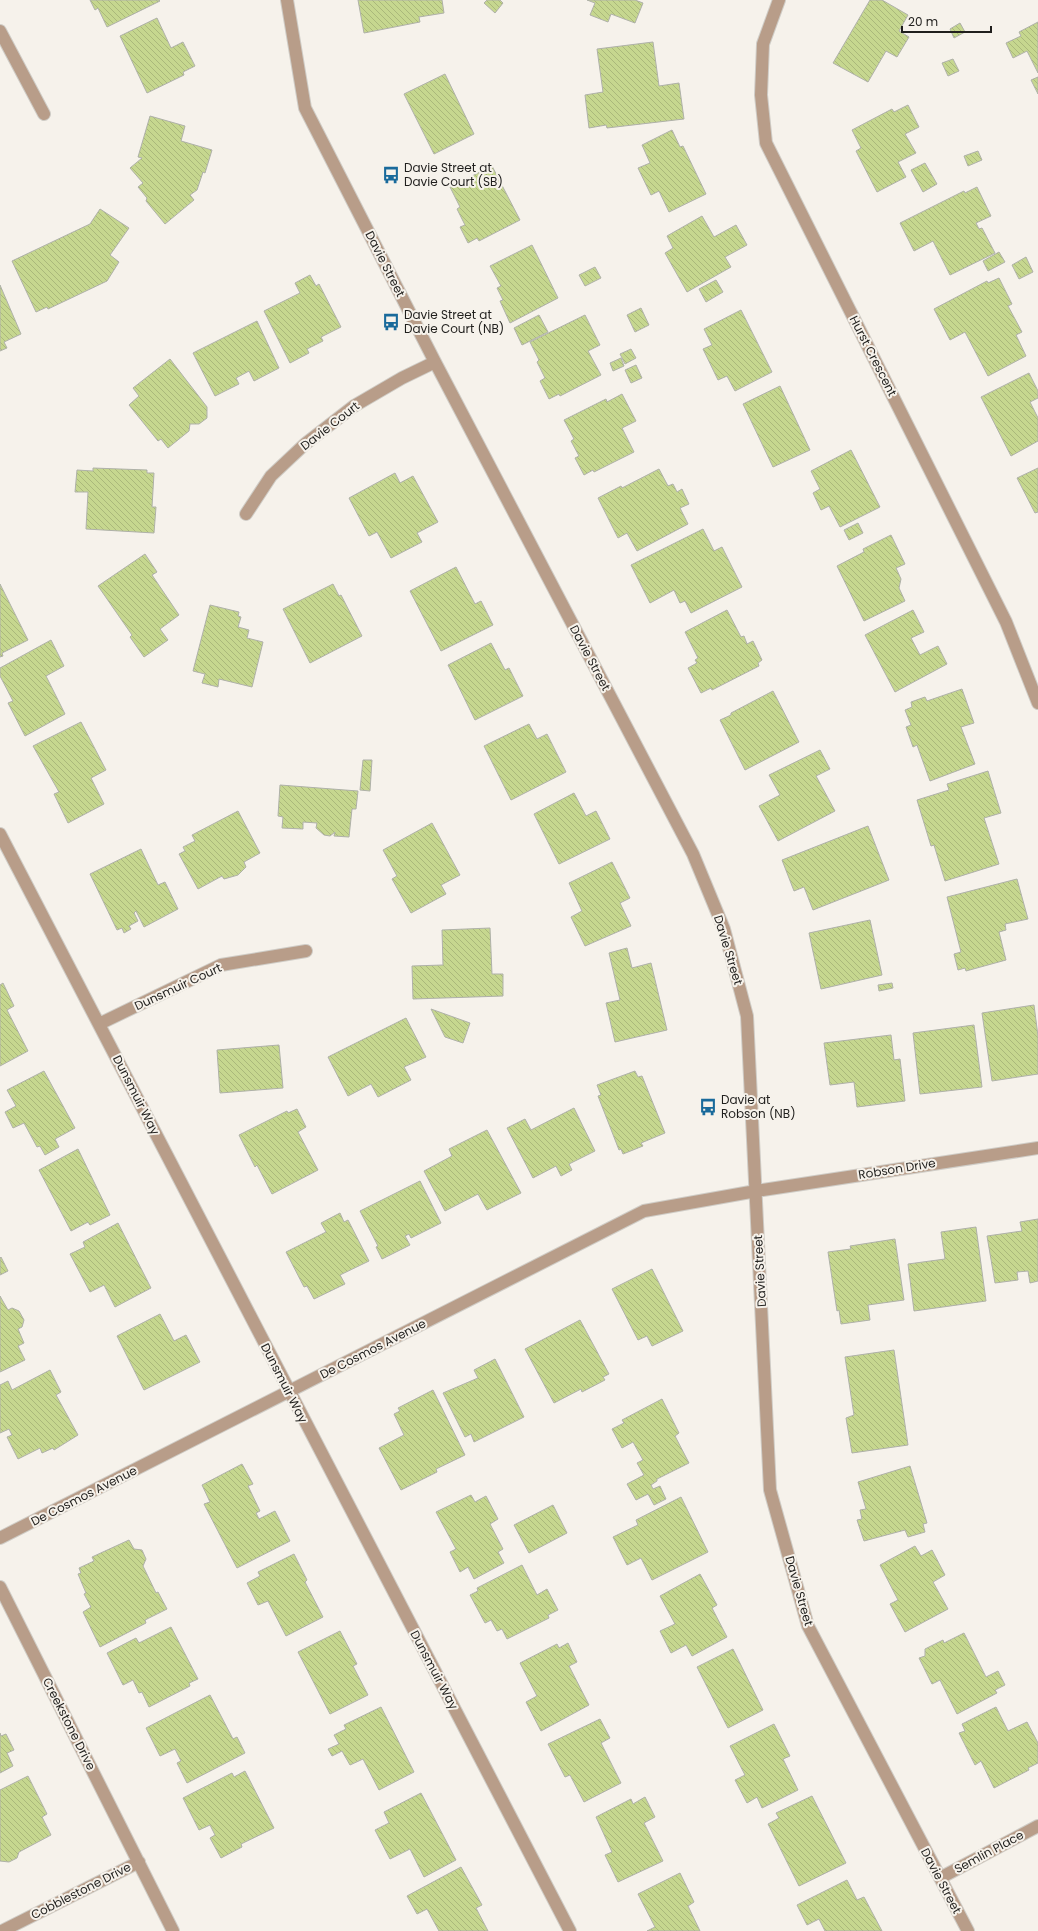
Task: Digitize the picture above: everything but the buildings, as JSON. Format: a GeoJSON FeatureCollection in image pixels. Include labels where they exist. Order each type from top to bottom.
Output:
{"type":"FeatureCollection","features":[{"type":"Feature","properties":{"kind":"street","name":"Davie Street"},"geometry":{"type":"LineString","coordinates":[[287,0],[305,108],[435,362],[693,854],[724,929],[747,1016],[770,1490],[808,1626],[968,1931]]}},
{"type":"Feature","properties":{"kind":"street","name":"Hurst Crescent"},"geometry":{"type":"LineString","coordinates":[[779,0],[763,44],[761,95],[766,143],[1006,622],[1038,704]]}},
{"type":"Feature","properties":{"kind":"street"},"geometry":{"type":"LineString","coordinates":[[0,31],[44,114]]}},
{"type":"Feature","properties":{"kind":"street","name":"Davie Court"},"geometry":{"type":"LineString","coordinates":[[246,514],[271,476],[305,444],[354,406],[402,378],[435,362]]}},
{"type":"Feature","properties":{"kind":"street","name":"Dunsmuir Way"},"geometry":{"type":"LineString","coordinates":[[0,834],[288,1392],[570,1931]]}},
{"type":"Feature","properties":{"kind":"street","name":"Dunsmuir Court"},"geometry":{"type":"LineString","coordinates":[[99,1024],[220,965],[306,951]]}},
{"type":"Feature","properties":{"kind":"street","name":"Robson Drive"},"geometry":{"type":"LineString","coordinates":[[756,1191],[1038,1148]]}},
{"type":"Feature","properties":{"kind":"street","name":"De Cosmos Avenue"},"geometry":{"type":"LineString","coordinates":[[0,1538],[644,1211],[756,1191]]}},
{"type":"Feature","properties":{"kind":"street","name":"Creekstone Drive"},"geometry":{"type":"LineString","coordinates":[[0,1586],[173,1931]]}},
{"type":"Feature","properties":{"kind":"street","name":"Semlin Place"},"geometry":{"type":"LineString","coordinates":[[940,1878],[1038,1826]]}},
{"type":"Feature","properties":{"kind":"street","name":"Cobblestone Drive"},"geometry":{"type":"LineString","coordinates":[[2,1931],[139,1862]]}},
{"type":"Feature","properties":{"kind":"place","name":"Davie Street at Davie Court (SB)"},"geometry":{"type":"Point","coordinates":[391,175]}},
{"type":"Feature","properties":{"kind":"place","name":"Davie Street at Davie Court (NB)"},"geometry":{"type":"Point","coordinates":[391,322]}},
{"type":"Feature","properties":{"kind":"place","name":"Davie at Robson (NB)"},"geometry":{"type":"Point","coordinates":[708,1107]}}]}
